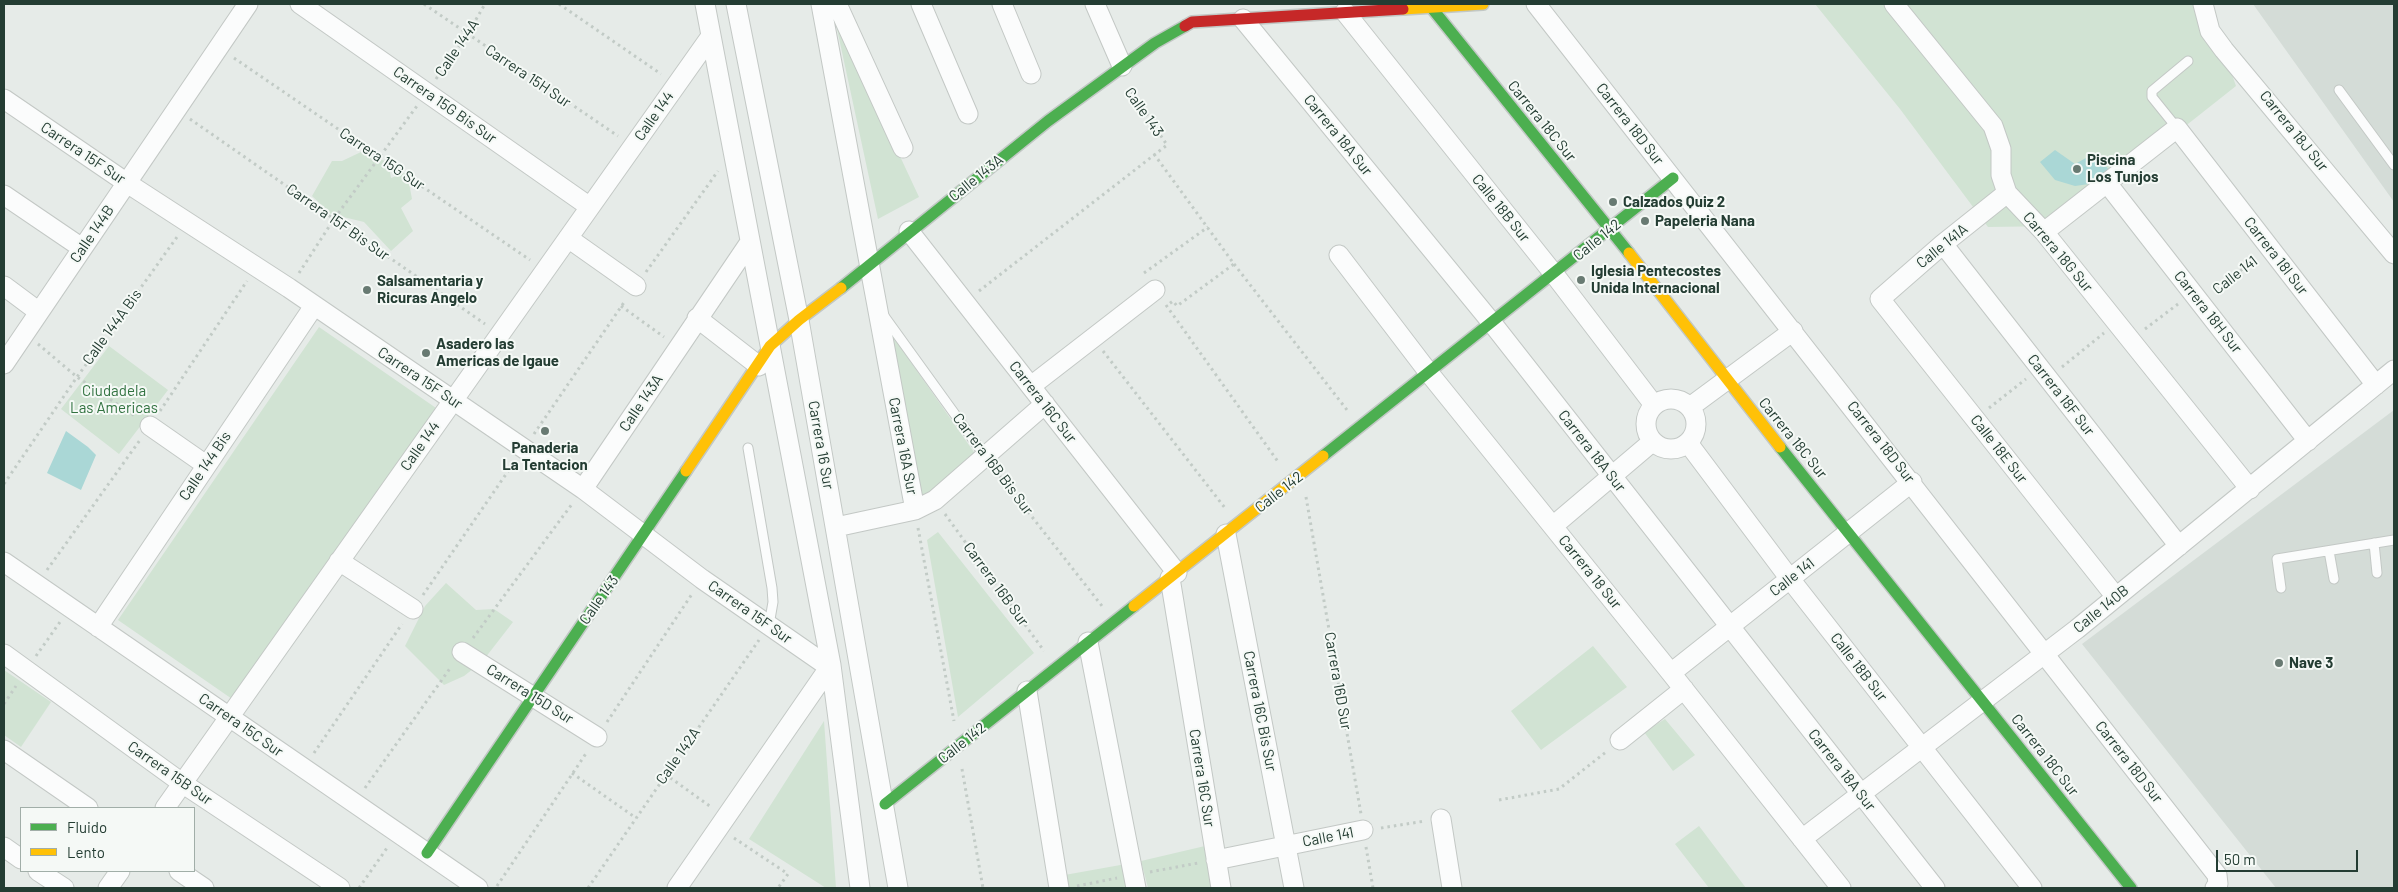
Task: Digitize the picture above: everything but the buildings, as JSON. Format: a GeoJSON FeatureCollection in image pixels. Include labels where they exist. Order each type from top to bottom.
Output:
{"type":"FeatureCollection","features":[{"type":"Feature","properties":{"kind":"street","name":"Calle 144B"},"geometry":{"type":"LineString","coordinates":[[4,364],[248,4]]}},
{"type":"Feature","properties":{"kind":"street","name":"Carrera 15G Bis Sur"},"geometry":{"type":"LineString","coordinates":[[300,4],[590,207]]}},
{"type":"Feature","properties":{"kind":"street","name":"Carrera 16 Sur"},"geometry":{"type":"LineString","coordinates":[[736,4],[799,320],[885,804],[898,888]]}},
{"type":"Feature","properties":{"kind":"street","name":"Carrera 16A Sur"},"geometry":{"type":"LineString","coordinates":[[821,4],[868,267],[915,510]]}},
{"type":"Feature","properties":{"kind":"street"},"geometry":{"type":"LineString","coordinates":[[837,4],[903,148]]}},
{"type":"Feature","properties":{"kind":"street"},"geometry":{"type":"LineString","coordinates":[[921,4],[968,114]]}},
{"type":"Feature","properties":{"kind":"street"},"geometry":{"type":"LineString","coordinates":[[1002,4],[1031,74]]}},
{"type":"Feature","properties":{"kind":"street"},"geometry":{"type":"LineString","coordinates":[[1095,4],[1123,74]]}},
{"type":"Feature","properties":{"kind":"street"},"geometry":{"type":"LineString","coordinates":[[1243,19],[1483,4]]}},
{"type":"Feature","properties":{"kind":"street","name":"Carrera 18D Sur"},"geometry":{"type":"LineString","coordinates":[[1536,4],[2045,653],[2216,875],[2217,886]]}},
{"type":"Feature","properties":{"kind":"street","name":"Carrera 18G Sur"},"geometry":{"type":"LineString","coordinates":[[1894,4],[1993,126],[2001,149],[2001,175],[2007,193],[2044,232],[2250,488]]}},
{"type":"Feature","properties":{"kind":"street","name":"Carrera 18J Sur"},"geometry":{"type":"LineString","coordinates":[[2203,4],[2210,31],[2224,50],[2394,254]]}},
{"type":"Feature","properties":{"kind":"street","name":"Carrera 16 Sur"},"geometry":{"type":"LineString","coordinates":[[704,6],[830,666],[860,888]]}},
{"type":"Feature","properties":{"kind":"street","name":"Carrera 18C Sur"},"geometry":{"type":"LineString","coordinates":[[1431,7],[1610,229],[1726,379],[2131,888]]}},
{"type":"Feature","properties":{"kind":"street","name":"Calle 18B Sur"},"geometry":{"type":"LineString","coordinates":[[1345,12],[1554,274],[1654,405]]}},
{"type":"Feature","properties":{"kind":"street","name":"Calle 143A"},"geometry":{"type":"LineString","coordinates":[[770,346],[799,320],[868,267],[909,231],[1048,121],[1123,74],[1155,43],[1192,22],[1243,19]]}},
{"type":"Feature","properties":{"kind":"street","name":"Carrera 18A Sur"},"geometry":{"type":"LineString","coordinates":[[1243,19],[1492,323],[1935,888]]}},
{"type":"Feature","properties":{"kind":"street","name":"Calle 144"},"geometry":{"type":"LineString","coordinates":[[166,807],[711,36]]}},
{"type":"Feature","properties":{"kind":"street","name":"Carrera 15F Sur"},"geometry":{"type":"LineString","coordinates":[[4,101],[290,288],[583,489],[702,579],[830,666]]}},
{"type":"Feature","properties":{"kind":"street"},"geometry":{"type":"LineString","coordinates":[[2044,232],[2177,128]]}},
{"type":"Feature","properties":{"kind":"street","name":"Carrera 18I Sur"},"geometry":{"type":"LineString","coordinates":[[2177,128],[2376,385]]}},
{"type":"Feature","properties":{"kind":"street","name":"Calle 142"},"geometry":{"type":"LineString","coordinates":[[885,804],[1673,178]]}},
{"type":"Feature","properties":{"kind":"street","name":"Carrera 18H Sur"},"geometry":{"type":"LineString","coordinates":[[2107,183],[2308,441]]}},
{"type":"Feature","properties":{"kind":"street","name":"Calle 141A"},"geometry":{"type":"LineString","coordinates":[[1881,300],[1881,296],[2007,193]]}},
{"type":"Feature","properties":{"kind":"street"},"geometry":{"type":"LineString","coordinates":[[4,195],[82,248]]}},
{"type":"Feature","properties":{"kind":"street","name":"Carrera 16C Sur"},"geometry":{"type":"LineString","coordinates":[[909,231],[1045,404],[1173,575],[1221,888]]}},
{"type":"Feature","properties":{"kind":"street"},"geometry":{"type":"LineString","coordinates":[[568,238],[636,286]]}},
{"type":"Feature","properties":{"kind":"street","name":"Calle 143A"},"geometry":{"type":"LineString","coordinates":[[583,489],[750,242]]}},
{"type":"Feature","properties":{"kind":"street","name":"Carrera 18F Sur"},"geometry":{"type":"LineString","coordinates":[[1943,244],[2180,546]]}},
{"type":"Feature","properties":{"kind":"street","name":"Carrera 18 Sur"},"geometry":{"type":"LineString","coordinates":[[1339,255],[1429,373],[1684,689],[1840,888]]}},
{"type":"Feature","properties":{"kind":"street"},"geometry":{"type":"LineString","coordinates":[[4,286],[39,312]]}},
{"type":"Feature","properties":{"kind":"street"},"geometry":{"type":"LineString","coordinates":[[1031,386],[1155,290]]}},
{"type":"Feature","properties":{"kind":"street","name":"Calle 18E Sur"},"geometry":{"type":"LineString","coordinates":[[1881,300],[2116,597]]}},
{"type":"Feature","properties":{"kind":"street","name":"Calle 144 Bis"},"geometry":{"type":"LineString","coordinates":[[98,627],[314,306]]}},
{"type":"Feature","properties":{"kind":"street"},"geometry":{"type":"LineString","coordinates":[[697,318],[759,366]]}},
{"type":"Feature","properties":{"kind":"street"},"geometry":{"type":"LineString","coordinates":[[1690,407],[1793,331]]}},
{"type":"Feature","properties":{"kind":"street","name":"Calle 143"},"geometry":{"type":"LineString","coordinates":[[427,853],[759,366],[770,346]]}},
{"type":"Feature","properties":{"kind":"street","name":"Calle 140B"},"geometry":{"type":"LineString","coordinates":[[1802,838],[1922,748],[2116,597],[2394,370]]}},
{"type":"Feature","properties":{"kind":"street"},"geometry":{"type":"LineString","coordinates":[[1672,399],[1681,400],[1690,407],[1695,416],[1697,426],[1694,435],[1688,443],[1680,449],[1670,450],[1660,448],[1652,442],[1647,433],[1646,423],[1648,414],[1654,405],[1662,400],[1672,399]]}},
{"type":"Feature","properties":{"kind":"street"},"geometry":{"type":"LineString","coordinates":[[836,527],[915,510],[935,500],[1045,404]]}},
{"type":"Feature","properties":{"kind":"street"},"geometry":{"type":"LineString","coordinates":[[150,426],[206,465]]}},
{"type":"Feature","properties":{"kind":"street"},"geometry":{"type":"LineString","coordinates":[[1553,526],[1652,442]]}},
{"type":"Feature","properties":{"kind":"street","name":"Calle 18B Sur"},"geometry":{"type":"LineString","coordinates":[[1688,443],[1790,579],[2032,888]]}},
{"type":"Feature","properties":{"kind":"street","name":"Calle 141"},"geometry":{"type":"LineString","coordinates":[[1671,673],[1912,482]]}},
{"type":"Feature","properties":{"kind":"street","name":"Carrera 16C Bis Sur"},"geometry":{"type":"LineString","coordinates":[[1232,529],[1294,888]]}},
{"type":"Feature","properties":{"kind":"street","name":"Carrera 15C Sur"},"geometry":{"type":"LineString","coordinates":[[4,562],[478,888]]}},
{"type":"Feature","properties":{"kind":"street"},"geometry":{"type":"LineString","coordinates":[[339,562],[413,609]]}},
{"type":"Feature","properties":{"kind":"street"},"geometry":{"type":"LineString","coordinates":[[1088,642],[1136,888]]}},
{"type":"Feature","properties":{"kind":"street","name":"Carrera 15D Sur"},"geometry":{"type":"LineString","coordinates":[[462,652],[597,736]]}},
{"type":"Feature","properties":{"kind":"street","name":"Carrera 15B Sur"},"geometry":{"type":"LineString","coordinates":[[4,654],[182,783],[340,888]]}},
{"type":"Feature","properties":{"kind":"street"},"geometry":{"type":"LineString","coordinates":[[677,888],[830,666]]}},
{"type":"Feature","properties":{"kind":"street"},"geometry":{"type":"LineString","coordinates":[[1620,740],[1684,689]]}},
{"type":"Feature","properties":{"kind":"street"},"geometry":{"type":"LineString","coordinates":[[1027,691],[1059,888]]}},
{"type":"Feature","properties":{"kind":"street"},"geometry":{"type":"LineString","coordinates":[[4,750],[87,807]]}},
{"type":"Feature","properties":{"kind":"street"},"geometry":{"type":"LineString","coordinates":[[1441,819],[1452,888]]}},
{"type":"Feature","properties":{"kind":"street","name":"Calle 141"},"geometry":{"type":"LineString","coordinates":[[1216,860],[1363,830]]}},
{"type":"Feature","properties":{"kind":"street"},"geometry":{"type":"LineString","coordinates":[[4,847],[20,858]]}},
{"type":"Feature","properties":{"kind":"street"},"geometry":{"type":"LineString","coordinates":[[40,872],[64,888]]}},
{"type":"Feature","properties":{"kind":"street"},"geometry":{"type":"LineString","coordinates":[[108,888],[119,872]]}},
{"type":"Feature","properties":{"kind":"street"},"geometry":{"type":"LineString","coordinates":[[180,872],[204,888]]}},
{"type":"Feature","properties":{"kind":"lane"},"geometry":{"type":"LineString","coordinates":[[2177,128],[2152,97],[2152,91],[2188,61]]}},
{"type":"Feature","properties":{"kind":"lane"},"geometry":{"type":"LineString","coordinates":[[2340,90],[2394,165]]}},
{"type":"Feature","properties":{"kind":"lane","name":"Carrera 16B Bis Sur"},"geometry":{"type":"LineString","coordinates":[[875,304],[984,456]]}},
{"type":"Feature","properties":{"kind":"lane"},"geometry":{"type":"LineString","coordinates":[[748,448],[772,588],[773,602],[769,625]]}},
{"type":"Feature","properties":{"kind":"lane"},"geometry":{"type":"LineString","coordinates":[[2281,588],[2277,559],[2394,540]]}},
{"type":"Feature","properties":{"kind":"lane"},"geometry":{"type":"LineString","coordinates":[[2374,544],[2377,574]]}},
{"type":"Feature","properties":{"kind":"lane"},"geometry":{"type":"LineString","coordinates":[[2329,551],[2334,579]]}},
{"type":"Feature","properties":{"kind":"path","name":"Carrera 15H Sur"},"geometry":{"type":"LineString","coordinates":[[424,4],[633,146]]}},
{"type":"Feature","properties":{"kind":"path","name":"Calle 144A"},"geometry":{"type":"LineString","coordinates":[[290,288],[334,219],[381,158],[467,35],[485,4]]}},
{"type":"Feature","properties":{"kind":"path"},"geometry":{"type":"LineString","coordinates":[[560,4],[676,84]]}},
{"type":"Feature","properties":{"kind":"path","name":"Carrera 15G Sur"},"geometry":{"type":"LineString","coordinates":[[219,48],[545,270]]}},
{"type":"Feature","properties":{"kind":"path","name":"Calle 143"},"geometry":{"type":"LineString","coordinates":[[965,302],[1167,145],[1123,74]]}},
{"type":"Feature","properties":{"kind":"path","name":"Carrera 15F Bis Sur"},"geometry":{"type":"LineString","coordinates":[[176,110],[500,334]]}},
{"type":"Feature","properties":{"kind":"path"},"geometry":{"type":"LineString","coordinates":[[1154,154],[1208,227]]}},
{"type":"Feature","properties":{"kind":"path","name":"Calle 144A Bis"},"geometry":{"type":"LineString","coordinates":[[4,484],[76,377],[189,221]]}},
{"type":"Feature","properties":{"kind":"path","name":"Calle 141"},"geometry":{"type":"LineString","coordinates":[[2131,340],[2270,248]]}},
{"type":"Feature","properties":{"kind":"path"},"geometry":{"type":"LineString","coordinates":[[1234,264],[1360,428]]}},
{"type":"Feature","properties":{"kind":"path"},"geometry":{"type":"LineString","coordinates":[[1143,274],[1292,481]]}},
{"type":"Feature","properties":{"kind":"path"},"geometry":{"type":"LineString","coordinates":[[621,306],[679,347]]}},
{"type":"Feature","properties":{"kind":"path"},"geometry":{"type":"LineString","coordinates":[[1975,419],[2117,323]]}},
{"type":"Feature","properties":{"kind":"path"},"geometry":{"type":"LineString","coordinates":[[25,333],[76,377],[150,426]]}},
{"type":"Feature","properties":{"kind":"path"},"geometry":{"type":"LineString","coordinates":[[1092,338],[1232,529]]}},
{"type":"Feature","properties":{"kind":"path","name":"Carrera 16B Bis Sur"},"geometry":{"type":"LineString","coordinates":[[984,456],[1114,622]]}},
{"type":"Feature","properties":{"kind":"path","name":"Carrera 16D Sur"},"geometry":{"type":"LineString","coordinates":[[1302,474],[1373,888]]}},
{"type":"Feature","properties":{"kind":"path","name":"Carrera 16B Sur"},"geometry":{"type":"LineString","coordinates":[[935,500],[1056,668]]}},
{"type":"Feature","properties":{"kind":"path","name":"Carrera 16A Sur"},"geometry":{"type":"LineString","coordinates":[[915,510],[983,888]]}},
{"type":"Feature","properties":{"kind":"path","name":"Calle 142A"},"geometry":{"type":"LineString","coordinates":[[588,888],[769,625]]}},
{"type":"Feature","properties":{"kind":"path"},"geometry":{"type":"LineString","coordinates":[[1499,800],[1559,789],[1620,740]]}},
{"type":"Feature","properties":{"kind":"path"},"geometry":{"type":"LineString","coordinates":[[572,773],[636,818]]}},
{"type":"Feature","properties":{"kind":"path"},"geometry":{"type":"LineString","coordinates":[[665,774],[722,823],[788,874],[778,888]]}},
{"type":"Feature","properties":{"kind":"path","name":"Calle 141"},"geometry":{"type":"LineString","coordinates":[[1363,830],[1441,819]]}},
{"type":"Feature","properties":{"kind":"path"},"geometry":{"type":"LineString","coordinates":[[359,888],[398,833]]}},
{"type":"Feature","properties":{"kind":"shaded area"},"geometry":{"type":"Polygon","coordinates":[[[2253,4],[2394,4],[2394,202],[2253,4]]]}},
{"type":"Feature","properties":{"kind":"shaded area"},"geometry":{"type":"Polygon","coordinates":[[[2394,410],[2394,888],[2276,888],[2082,644],[2394,410]]]}},
{"type":"Feature","properties":{"kind":"green space"},"geometry":{"type":"Polygon","coordinates":[[[1815,4],[2207,4],[2236,86],[2059,226],[1988,227],[1900,109],[1815,4]]]}},
{"type":"Feature","properties":{"kind":"green space"},"geometry":{"type":"Polygon","coordinates":[[[834,15],[919,197],[878,219],[834,15]]]}},
{"type":"Feature","properties":{"kind":"green space"},"geometry":{"type":"Polygon","coordinates":[[[361,152],[388,162],[391,178],[407,172],[412,199],[401,208],[413,231],[391,251],[364,222],[331,214],[312,196],[332,161],[342,161],[361,152]]]}},
{"type":"Feature","properties":{"kind":"green space"},"geometry":{"type":"Polygon","coordinates":[[[319,327],[436,408],[235,701],[118,620],[319,327]]]}},
{"type":"Feature","properties":{"kind":"green space"},"geometry":{"type":"Polygon","coordinates":[[[889,331],[976,455],[920,499],[889,331]]]}},
{"type":"Feature","properties":{"kind":"green space","name":"Ciudadela Las Americas"},"geometry":{"type":"Polygon","coordinates":[[[109,346],[168,390],[119,454],[61,409],[109,346]]]}},
{"type":"Feature","properties":{"kind":"green space"},"geometry":{"type":"Polygon","coordinates":[[[938,532],[1034,653],[958,717],[927,540],[938,532]]]}},
{"type":"Feature","properties":{"kind":"green space"},"geometry":{"type":"Polygon","coordinates":[[[446,583],[476,610],[494,609],[513,622],[482,662],[464,676],[444,685],[405,646],[425,606],[446,583]]]}},
{"type":"Feature","properties":{"kind":"green space"},"geometry":{"type":"Polygon","coordinates":[[[1593,646],[1627,687],[1541,750],[1511,711],[1593,646]]]}},
{"type":"Feature","properties":{"kind":"green space"},"geometry":{"type":"Polygon","coordinates":[[[4,670],[51,702],[21,747],[4,735],[4,670]]]}},
{"type":"Feature","properties":{"kind":"green space"},"geometry":{"type":"Polygon","coordinates":[[[1665,719],[1695,755],[1673,771],[1644,732],[1665,719]]]}},
{"type":"Feature","properties":{"kind":"green space"},"geometry":{"type":"Polygon","coordinates":[[[824,721],[836,888],[826,888],[749,839],[824,721]]]}},
{"type":"Feature","properties":{"kind":"green space"},"geometry":{"type":"Polygon","coordinates":[[[1699,826],[1746,888],[1709,888],[1675,844],[1699,826]]]}},
{"type":"Feature","properties":{"kind":"green space"},"geometry":{"type":"Polygon","coordinates":[[[1205,846],[1215,888],[1148,888],[1141,861],[1205,846]]]}},
{"type":"Feature","properties":{"kind":"green space"},"geometry":{"type":"Polygon","coordinates":[[[1126,864],[1130,888],[1062,888],[1059,876],[1126,864]]]}},
{"type":"Feature","properties":{"kind":"water","name":"Piscina Los Tunjos"},"geometry":{"type":"Polygon","coordinates":[[[2055,150],[2075,164],[2095,153],[2109,170],[2089,184],[2075,186],[2055,180],[2040,162],[2055,150]]]}},
{"type":"Feature","properties":{"kind":"water"},"geometry":{"type":"Polygon","coordinates":[[[66,431],[96,455],[81,490],[47,473],[66,431]]]}},
{"type":"Feature","properties":{"kind":"traffic: fast"},"geometry":{"type":"LineString","coordinates":[[1431,7],[1629,253]]}},
{"type":"Feature","properties":{"kind":"traffic: fast"},"geometry":{"type":"LineString","coordinates":[[841,288],[1048,121],[1155,43],[1185,26]]}},
{"type":"Feature","properties":{"kind":"traffic: fast"},"geometry":{"type":"LineString","coordinates":[[1323,456],[1673,178]]}},
{"type":"Feature","properties":{"kind":"traffic: fast"},"geometry":{"type":"LineString","coordinates":[[1780,447],[2131,888]]}},
{"type":"Feature","properties":{"kind":"traffic: fast"},"geometry":{"type":"LineString","coordinates":[[427,853],[686,471]]}},
{"type":"Feature","properties":{"kind":"traffic: fast"},"geometry":{"type":"LineString","coordinates":[[885,804],[1134,606]]}},
{"type":"Feature","properties":{"kind":"traffic: slow"},"geometry":{"type":"LineString","coordinates":[[1403,9],[1483,4]]}},
{"type":"Feature","properties":{"kind":"traffic: slow"},"geometry":{"type":"LineString","coordinates":[[1629,253],[1780,447]]}},
{"type":"Feature","properties":{"kind":"traffic: slow"},"geometry":{"type":"LineString","coordinates":[[686,471],[770,346],[799,320],[841,288]]}},
{"type":"Feature","properties":{"kind":"traffic: slow"},"geometry":{"type":"LineString","coordinates":[[1134,606],[1323,456]]}},
{"type":"Feature","properties":{"kind":"traffic: jam"},"geometry":{"type":"LineString","coordinates":[[1185,26],[1192,22],[1403,9]]}},
{"type":"Feature","properties":{"kind":"place","name":"Piscina Los Tunjos"},"geometry":{"type":"Point","coordinates":[2077,169]}},
{"type":"Feature","properties":{"kind":"place","name":"Calzados Quiz 2"},"geometry":{"type":"Point","coordinates":[1613,202]}},
{"type":"Feature","properties":{"kind":"place","name":"Papeleria Nana"},"geometry":{"type":"Point","coordinates":[1645,221]}},
{"type":"Feature","properties":{"kind":"place","name":"Iglesia Pentecostes Unida Internacional"},"geometry":{"type":"Point","coordinates":[1581,280]}},
{"type":"Feature","properties":{"kind":"place","name":"Salsamentaria y Ricuras Angelo"},"geometry":{"type":"Point","coordinates":[367,290]}},
{"type":"Feature","properties":{"kind":"place","name":"Asadero las Americas de Igaue"},"geometry":{"type":"Point","coordinates":[426,353]}},
{"type":"Feature","properties":{"kind":"place","name":"Panaderia La Tentacion"},"geometry":{"type":"Point","coordinates":[545,431]}},
{"type":"Feature","properties":{"kind":"place","name":"Nave 3"},"geometry":{"type":"Point","coordinates":[2279,663]}}]}
